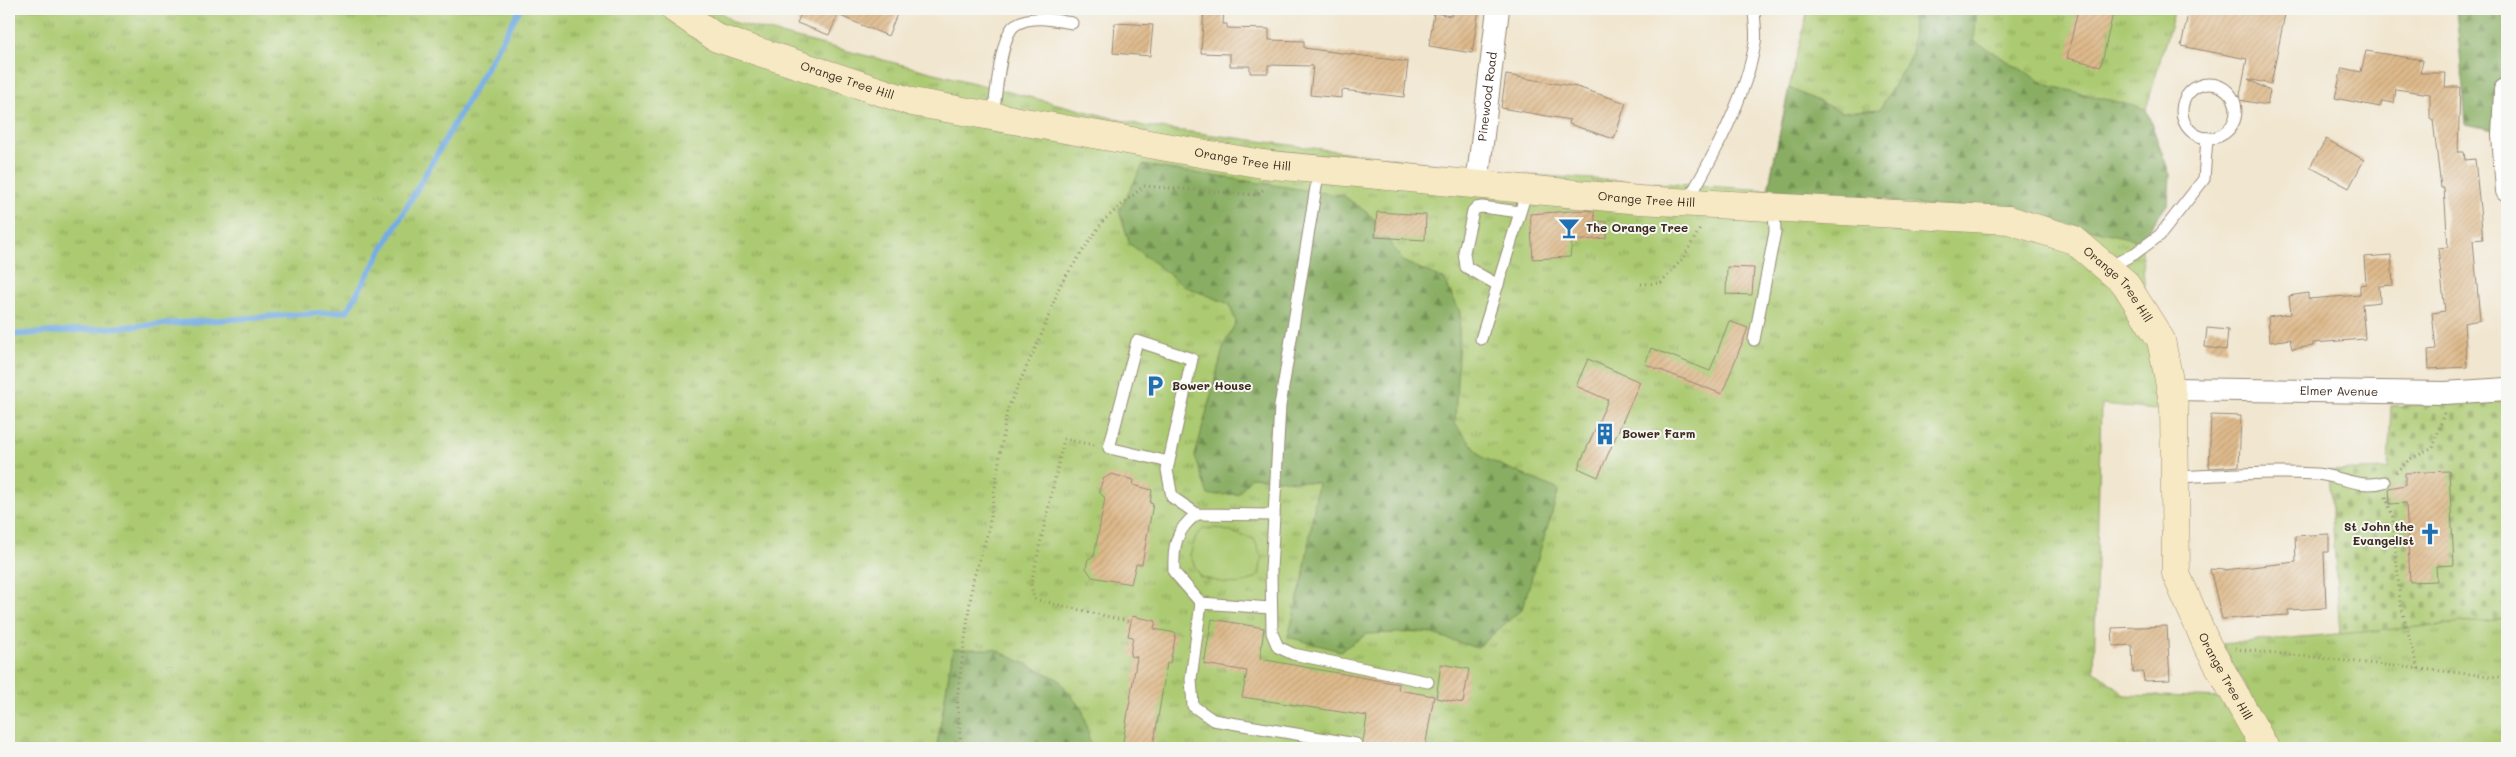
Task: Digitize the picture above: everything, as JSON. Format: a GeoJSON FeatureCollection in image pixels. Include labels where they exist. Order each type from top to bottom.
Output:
{"type":"FeatureCollection","features":[{"type":"Feature","properties":{"kind":"main road","name":"Orange Tree Hill"},"geometry":{"type":"LineString","coordinates":[[675,9],[717,38],[912,102],[1262,164],[1319,168],[1477,185],[1523,201],[1696,203],[2009,220],[2074,240],[2125,283],[2161,340],[2174,406],[2176,574],[2207,645],[2265,748]]}},
{"type":"Feature","properties":{"kind":"street","name":"Pinewood Road"},"geometry":{"type":"LineString","coordinates":[[1477,185],[1498,9]]}},
{"type":"Feature","properties":{"kind":"street"},"geometry":{"type":"LineString","coordinates":[[2504,90],[2503,135],[2507,191]]}},
{"type":"Feature","properties":{"kind":"street","name":"Elmer Avenue"},"geometry":{"type":"LineString","coordinates":[[2171,389],[2445,393],[2507,389]]}},
{"type":"Feature","properties":{"kind":"lane"},"geometry":{"type":"LineString","coordinates":[[1696,203],[1748,71],[1755,41],[1754,9]]}},
{"type":"Feature","properties":{"kind":"lane"},"geometry":{"type":"LineString","coordinates":[[993,116],[1006,37],[1014,25],[1028,19],[1072,23]]}},
{"type":"Feature","properties":{"kind":"lane"},"geometry":{"type":"LineString","coordinates":[[2212,84],[2221,87],[2229,93],[2236,110],[2234,121],[2228,129],[2216,137],[2207,138],[2194,132],[2186,125],[2182,110],[2184,100],[2195,88],[2212,84]]}},
{"type":"Feature","properties":{"kind":"lane"},"geometry":{"type":"LineString","coordinates":[[2107,268],[2134,254],[2160,235],[2204,178],[2207,138]]}},
{"type":"Feature","properties":{"kind":"lane"},"geometry":{"type":"LineString","coordinates":[[1319,168],[1280,406],[1274,515],[1272,633],[1278,647],[1293,654],[1428,682]]}},
{"type":"Feature","properties":{"kind":"lane"},"geometry":{"type":"LineString","coordinates":[[1481,338],[1498,285],[1523,201],[1476,208],[1474,212],[1464,252],[1466,267],[1498,285]]}},
{"type":"Feature","properties":{"kind":"lane"},"geometry":{"type":"LineString","coordinates":[[1754,340],[1775,232],[1774,207]]}},
{"type":"Feature","properties":{"kind":"lane"},"geometry":{"type":"LineString","coordinates":[[1169,462],[1109,448],[1137,342],[1192,360],[1169,462],[1167,470],[1172,497],[1197,514],[1274,515]]}},
{"type":"Feature","properties":{"kind":"lane"},"geometry":{"type":"LineString","coordinates":[[2175,477],[2270,472],[2320,475],[2355,484],[2384,482]]}},
{"type":"Feature","properties":{"kind":"lane"},"geometry":{"type":"LineString","coordinates":[[1197,514],[1188,521],[1173,546],[1174,572],[1201,603],[1271,608]]}},
{"type":"Feature","properties":{"kind":"lane"},"geometry":{"type":"LineString","coordinates":[[1201,603],[1191,679],[1193,706],[1213,720],[1356,744]]}},
{"type":"Feature","properties":{"kind":"path"},"geometry":{"type":"LineString","coordinates":[[961,748],[957,698],[973,580],[988,532],[1007,410],[1043,331],[1060,285],[1103,221],[1144,186],[1257,196],[1289,166]]}},
{"type":"Feature","properties":{"kind":"path"},"geometry":{"type":"LineString","coordinates":[[1641,284],[1661,283],[1684,257],[1701,228],[1696,203]]}},
{"type":"Feature","properties":{"kind":"path"},"geometry":{"type":"LineString","coordinates":[[2418,669],[2400,602],[2393,518],[2387,506],[2384,482],[2410,459],[2433,448],[2443,418],[2445,393]]}},
{"type":"Feature","properties":{"kind":"path"},"geometry":{"type":"LineString","coordinates":[[1109,448],[1064,439],[1031,584],[1034,599],[1131,622]]}},
{"type":"Feature","properties":{"kind":"path"},"geometry":{"type":"LineString","coordinates":[[2207,645],[2507,678]]}},
{"type":"Feature","properties":{"kind":"green space"},"geometry":{"type":"Polygon","coordinates":[[[9,9],[717,9],[733,22],[1144,126],[1513,174],[1768,190],[1789,88],[1808,9],[2175,9],[2146,109],[2170,175],[2168,203],[2141,242],[2151,366],[2157,410],[2101,405],[2094,670],[2125,695],[2228,698],[2254,748],[9,748],[9,9]]]}},
{"type":"Feature","properties":{"kind":"green space"},"geometry":{"type":"Polygon","coordinates":[[[1913,9],[1977,9],[1974,41],[2047,85],[2146,109],[2170,175],[2168,203],[2141,241],[2024,214],[1768,190],[1789,88],[1842,112],[1880,109],[1912,54],[1913,9]]]}},
{"type":"Feature","properties":{"kind":"green space"},"geometry":{"type":"Polygon","coordinates":[[[2456,9],[2507,9],[2507,133],[2466,124],[2456,9]]]}},
{"type":"Feature","properties":{"kind":"green space"},"geometry":{"type":"Polygon","coordinates":[[[1143,165],[1344,196],[1370,215],[1404,262],[1444,279],[1460,312],[1455,424],[1482,457],[1559,490],[1522,609],[1477,648],[1426,632],[1367,634],[1340,651],[1288,637],[1303,579],[1318,483],[1251,477],[1238,494],[1208,495],[1195,456],[1224,345],[1236,322],[1229,304],[1184,286],[1130,244],[1119,211],[1143,165]]]}},
{"type":"Feature","properties":{"kind":"green space"},"geometry":{"type":"Polygon","coordinates":[[[2507,401],[2507,619],[2340,634],[2329,471],[2388,469],[2391,406],[2507,401]]]}},
{"type":"Feature","properties":{"kind":"green space"},"geometry":{"type":"Polygon","coordinates":[[[1217,528],[1254,539],[1262,558],[1259,575],[1252,580],[1238,584],[1223,583],[1200,577],[1190,555],[1196,536],[1203,529],[1217,528]]]}},
{"type":"Feature","properties":{"kind":"green space"},"geometry":{"type":"Polygon","coordinates":[[[2507,619],[2507,748],[2280,748],[2222,644],[2507,619]]]}},
{"type":"Feature","properties":{"kind":"green space"},"geometry":{"type":"Polygon","coordinates":[[[953,649],[994,649],[1058,679],[1083,711],[1091,748],[939,748],[937,745],[953,649]]]}},
{"type":"Feature","properties":{"kind":"building"},"geometry":{"type":"Polygon","coordinates":[[[803,9],[884,9],[897,14],[888,36],[838,15],[829,35],[797,23],[803,9]]]}},
{"type":"Feature","properties":{"kind":"building"},"geometry":{"type":"Polygon","coordinates":[[[1204,9],[1224,9],[1223,24],[1227,24],[1227,28],[1269,29],[1269,40],[1304,41],[1304,48],[1408,62],[1404,97],[1342,90],[1342,98],[1310,95],[1313,66],[1268,65],[1268,73],[1250,73],[1250,66],[1230,66],[1230,54],[1201,53],[1204,9]]]}},
{"type":"Feature","properties":{"kind":"building"},"geometry":{"type":"Polygon","coordinates":[[[1452,9],[1479,9],[1472,53],[1429,46],[1434,13],[1451,16],[1452,9]]]}},
{"type":"Feature","properties":{"kind":"building"},"geometry":{"type":"Polygon","coordinates":[[[2078,9],[2114,9],[2101,66],[2067,58],[2078,9]]]}},
{"type":"Feature","properties":{"kind":"building"},"geometry":{"type":"Polygon","coordinates":[[[2189,9],[2286,9],[2271,84],[2248,79],[2270,91],[2267,105],[2239,100],[2247,59],[2181,46],[2189,9]]]}},
{"type":"Feature","properties":{"kind":"building"},"geometry":{"type":"Polygon","coordinates":[[[1115,23],[1153,25],[1150,56],[1113,53],[1115,23]]]}},
{"type":"Feature","properties":{"kind":"building"},"geometry":{"type":"Polygon","coordinates":[[[2366,51],[2423,60],[2420,73],[2446,73],[2445,87],[2460,87],[2458,152],[2464,152],[2465,160],[2475,159],[2483,239],[2473,240],[2480,320],[2464,323],[2467,367],[2429,369],[2428,350],[2436,349],[2432,313],[2445,311],[2438,248],[2448,247],[2444,188],[2441,188],[2433,120],[2430,118],[2430,94],[2396,89],[2394,103],[2382,101],[2380,107],[2335,98],[2342,68],[2361,72],[2366,51]]]}},
{"type":"Feature","properties":{"kind":"building"},"geometry":{"type":"Polygon","coordinates":[[[1506,75],[1577,87],[1626,103],[1614,139],[1569,124],[1570,120],[1501,108],[1506,75]]]}},
{"type":"Feature","properties":{"kind":"building"},"geometry":{"type":"Polygon","coordinates":[[[2326,139],[2364,160],[2349,188],[2310,167],[2326,139]]]}},
{"type":"Feature","properties":{"kind":"building"},"geometry":{"type":"Polygon","coordinates":[[[1594,211],[1595,221],[1607,222],[1606,238],[1572,241],[1570,257],[1533,259],[1530,214],[1594,211]]]}},
{"type":"Feature","properties":{"kind":"building"},"geometry":{"type":"Polygon","coordinates":[[[1377,212],[1426,215],[1425,240],[1375,237],[1377,212]]]}},
{"type":"Feature","properties":{"kind":"building"},"geometry":{"type":"Polygon","coordinates":[[[2391,255],[2393,285],[2379,286],[2380,302],[2362,304],[2365,339],[2313,343],[2313,346],[2292,349],[2290,339],[2270,342],[2268,317],[2291,314],[2289,296],[2308,293],[2308,299],[2360,295],[2360,285],[2366,284],[2364,257],[2391,255]]]}},
{"type":"Feature","properties":{"kind":"building"},"geometry":{"type":"Polygon","coordinates":[[[1727,267],[1754,268],[1752,295],[1726,294],[1727,267]]]}},
{"type":"Feature","properties":{"kind":"building"},"geometry":{"type":"Polygon","coordinates":[[[1729,321],[1748,328],[1722,394],[1645,364],[1651,348],[1710,371],[1729,321]]]}},
{"type":"Feature","properties":{"kind":"building"},"geometry":{"type":"Polygon","coordinates":[[[2207,328],[2228,330],[2226,350],[2205,347],[2207,328]]]}},
{"type":"Feature","properties":{"kind":"building","name":"Bower Farm"},"geometry":{"type":"Polygon","coordinates":[[[1588,359],[1640,382],[1598,477],[1578,468],[1608,400],[1576,386],[1588,359]]]}},
{"type":"Feature","properties":{"kind":"building"},"geometry":{"type":"Polygon","coordinates":[[[2211,415],[2241,416],[2239,466],[2209,468],[2211,415]]]}},
{"type":"Feature","properties":{"kind":"building","name":"St John the Evangelist"},"geometry":{"type":"Polygon","coordinates":[[[2449,471],[2454,565],[2436,566],[2437,581],[2410,582],[2406,503],[2390,504],[2389,488],[2405,485],[2405,473],[2449,471]]]}},
{"type":"Feature","properties":{"kind":"building"},"geometry":{"type":"Polygon","coordinates":[[[1111,474],[1134,480],[1133,485],[1152,490],[1150,503],[1153,504],[1142,564],[1136,564],[1131,584],[1092,577],[1086,568],[1088,559],[1094,556],[1105,498],[1099,492],[1103,479],[1111,474]]]}},
{"type":"Feature","properties":{"kind":"building"},"geometry":{"type":"Polygon","coordinates":[[[2329,534],[2329,552],[2324,552],[2326,608],[2288,610],[2288,615],[2222,619],[2210,569],[2224,570],[2296,562],[2295,536],[2329,534]]]}},
{"type":"Feature","properties":{"kind":"building"},"geometry":{"type":"Polygon","coordinates":[[[1132,616],[1156,621],[1154,629],[1176,633],[1170,663],[1167,663],[1153,748],[1122,748],[1137,657],[1130,656],[1133,637],[1128,636],[1132,616]]]}},
{"type":"Feature","properties":{"kind":"building"},"geometry":{"type":"Polygon","coordinates":[[[1212,619],[1264,628],[1260,659],[1399,684],[1398,690],[1434,696],[1425,748],[1362,748],[1367,716],[1242,697],[1247,671],[1204,664],[1212,619]]]}},
{"type":"Feature","properties":{"kind":"building"},"geometry":{"type":"Polygon","coordinates":[[[2167,626],[2170,680],[2144,681],[2143,672],[2133,672],[2132,645],[2113,646],[2112,628],[2167,626]]]}},
{"type":"Feature","properties":{"kind":"building"},"geometry":{"type":"Polygon","coordinates":[[[1441,664],[1469,669],[1463,703],[1436,698],[1441,664]]]}},
{"type":"Feature","properties":{"kind":"waterway"},"geometry":{"type":"LineString","coordinates":[[9,335],[347,311],[520,9]]}},
{"type":"Feature","properties":{"kind":"place","name":"The Orange Tree"},"geometry":{"type":"Point","coordinates":[1569,228]}},
{"type":"Feature","properties":{"kind":"place","name":"Bower House"},"geometry":{"type":"Point","coordinates":[1155,386]}},
{"type":"Feature","properties":{"kind":"place","name":"Bower Farm"},"geometry":{"type":"Point","coordinates":[1605,434]}},
{"type":"Feature","properties":{"kind":"place","name":"St John the Evangelist"},"geometry":{"type":"Point","coordinates":[2430,534]}}]}
